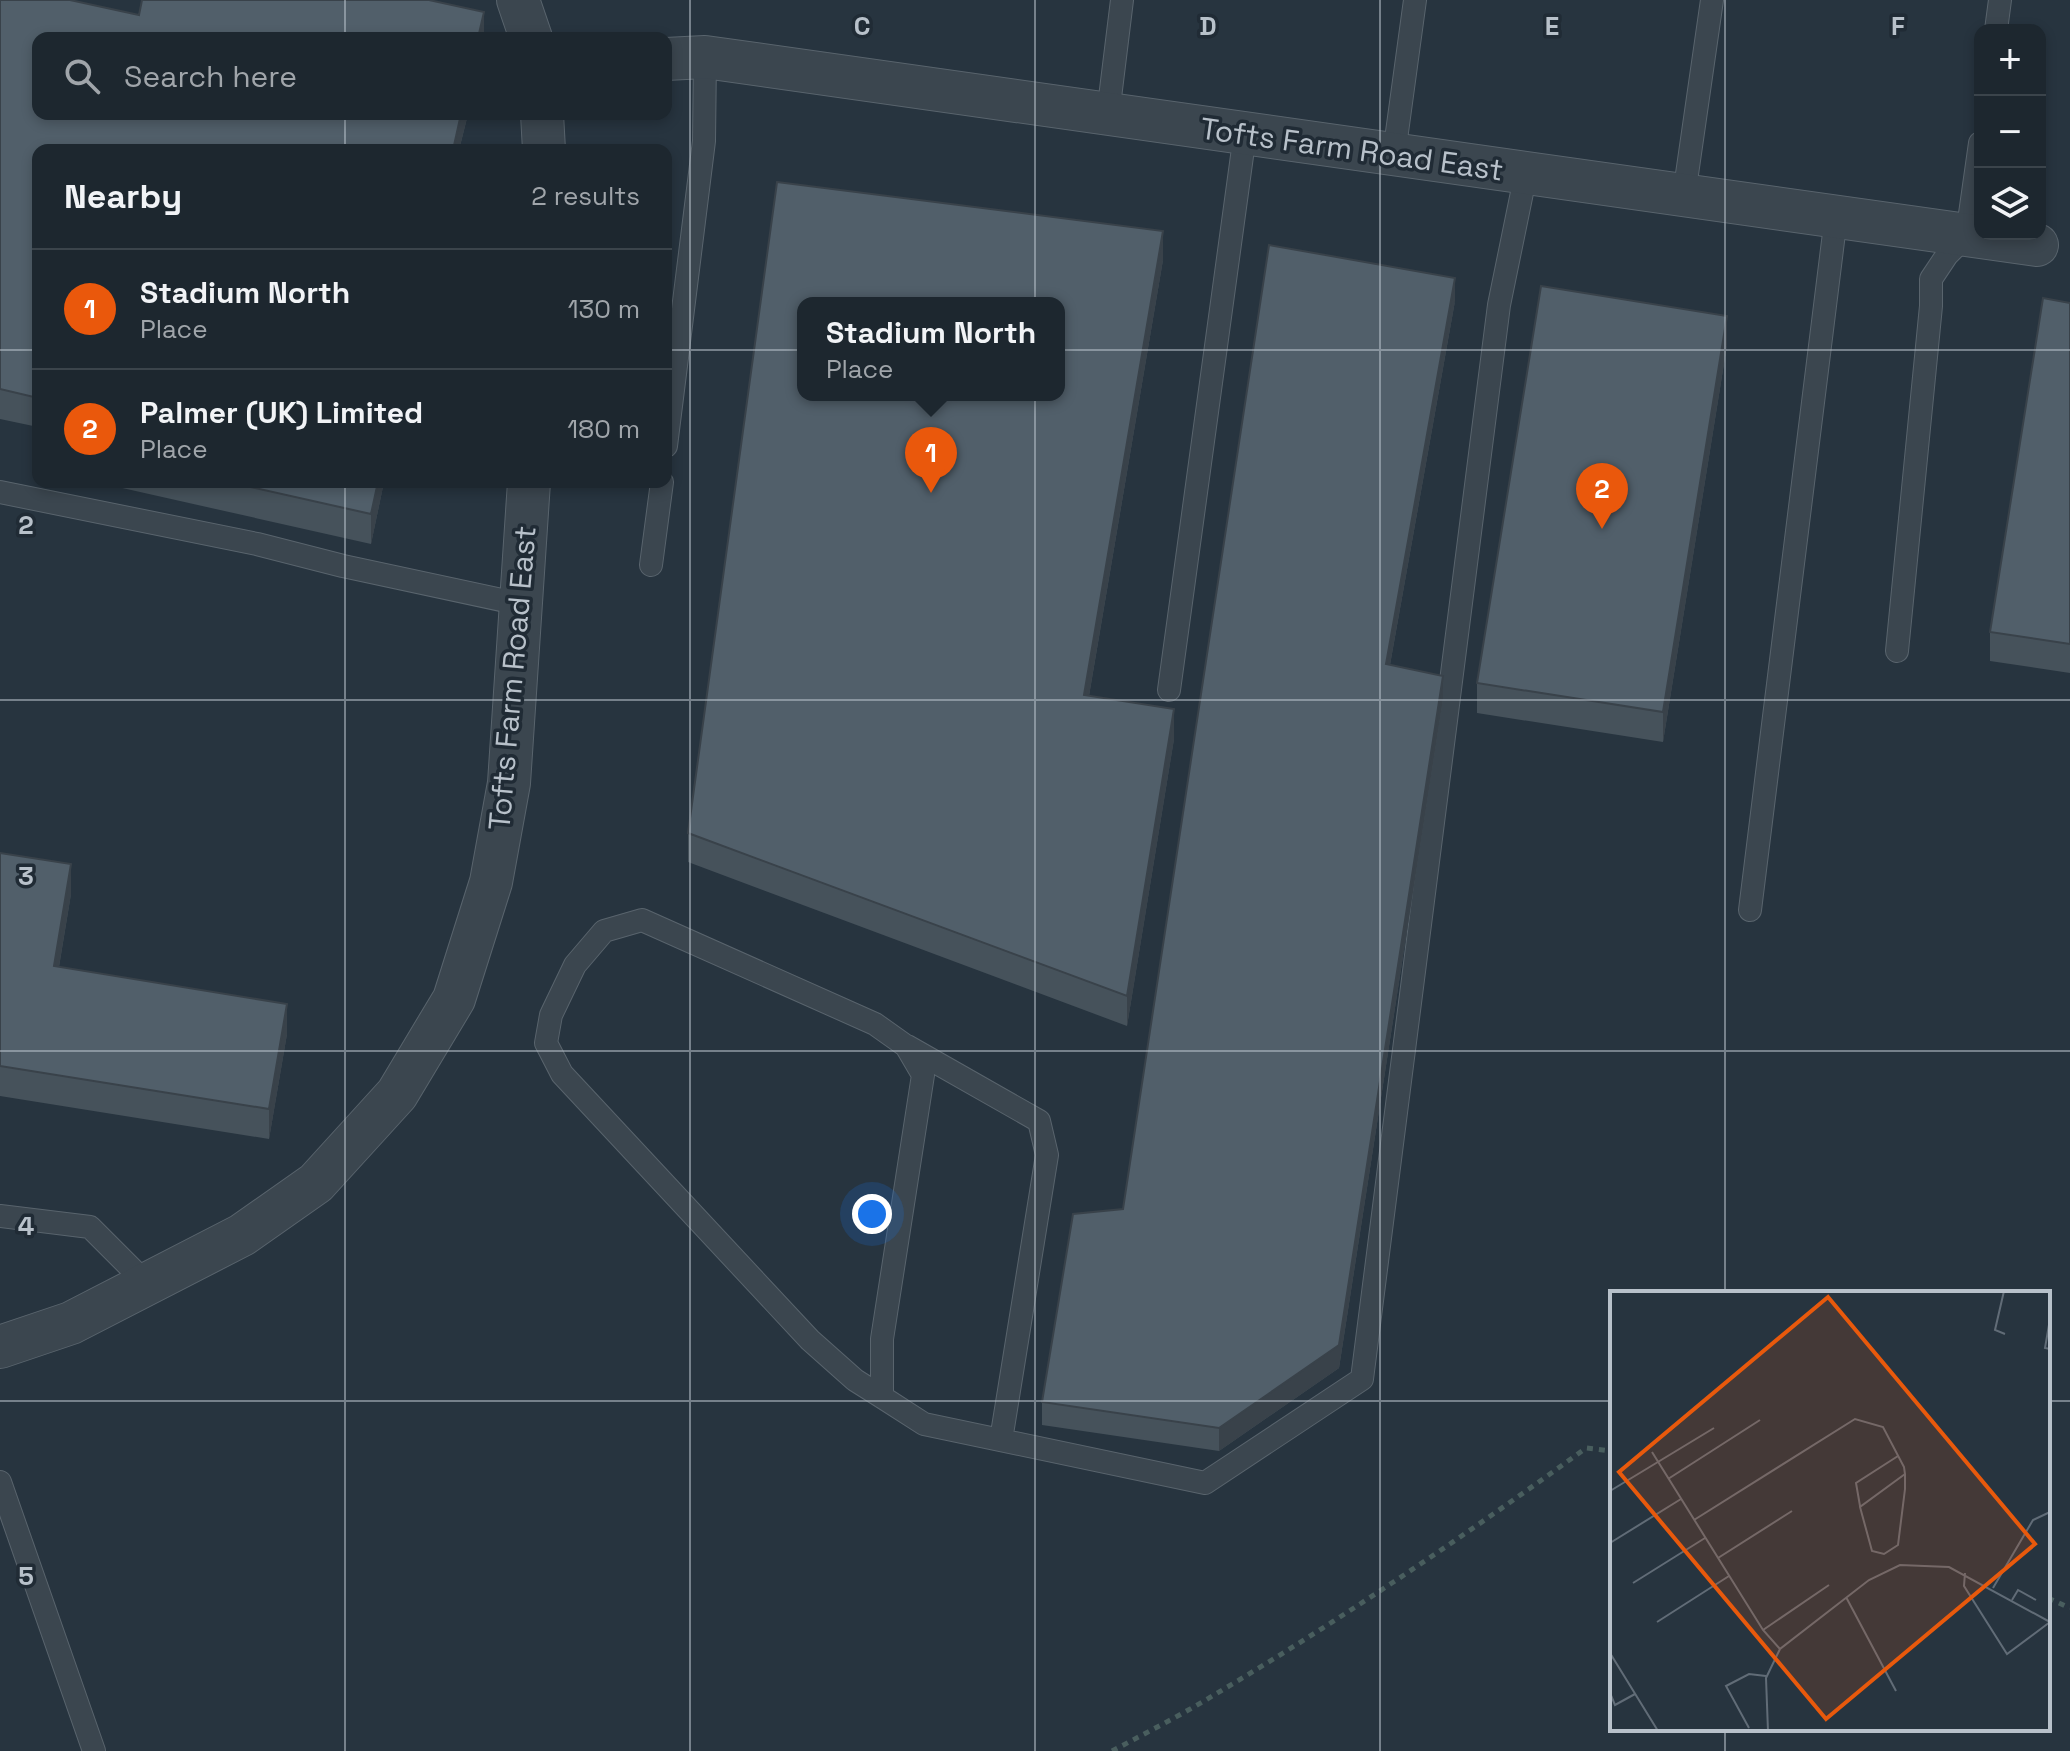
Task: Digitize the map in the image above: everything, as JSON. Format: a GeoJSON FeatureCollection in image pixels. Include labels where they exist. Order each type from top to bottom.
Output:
{"type":"FeatureCollection","features":[{"type":"Feature","properties":{"kind":"street"},"geometry":{"type":"LineString","coordinates":[[518,0],[529,32]]}},
{"type":"Feature","properties":{"kind":"street","name":"Tofts Farm Road East"},"geometry":{"type":"LineString","coordinates":[[686,58],[2037,245]]}},
{"type":"Feature","properties":{"kind":"street"},"geometry":{"type":"LineString","coordinates":[[542,120],[544,144]]}},
{"type":"Feature","properties":{"kind":"street","name":"Tofts Farm Road East"},"geometry":{"type":"LineString","coordinates":[[0,1347],[71,1323],[242,1235],[316,1183],[397,1094],[454,999],[491,882],[509,783],[529,488]]}},
{"type":"Feature","properties":{"kind":"lane"},"geometry":{"type":"LineString","coordinates":[[1108,114],[1122,0]]}},
{"type":"Feature","properties":{"kind":"lane"},"geometry":{"type":"LineString","coordinates":[[1394,154],[1415,0]]}},
{"type":"Feature","properties":{"kind":"lane"},"geometry":{"type":"LineString","coordinates":[[1684,195],[1712,0]]}},
{"type":"Feature","properties":{"kind":"lane"},"geometry":{"type":"LineString","coordinates":[[1997,24],[2000,0]]}},
{"type":"Feature","properties":{"kind":"lane"},"geometry":{"type":"LineString","coordinates":[[672,398],[704,141],[686,58]]}},
{"type":"Feature","properties":{"kind":"lane"},"geometry":{"type":"LineString","coordinates":[[1169,690],[1245,134]]}},
{"type":"Feature","properties":{"kind":"lane"},"geometry":{"type":"LineString","coordinates":[[1897,651],[1931,279],[1947,255],[1967,235],[1976,168]]}},
{"type":"Feature","properties":{"kind":"lane"},"geometry":{"type":"LineString","coordinates":[[1001,1440],[1047,1155],[1039,1121],[906,1046],[875,1024],[642,920],[604,931],[575,965],[551,1015],[546,1043],[562,1074],[810,1340],[855,1380],[924,1424],[1205,1483],[1362,1379],[1499,305],[1526,173]]}},
{"type":"Feature","properties":{"kind":"lane"},"geometry":{"type":"LineString","coordinates":[[1750,910],[1836,217]]}},
{"type":"Feature","properties":{"kind":"lane"},"geometry":{"type":"LineString","coordinates":[[651,565],[661,488]]}},
{"type":"Feature","properties":{"kind":"lane"},"geometry":{"type":"LineString","coordinates":[[0,492],[257,544],[520,604]]}},
{"type":"Feature","properties":{"kind":"lane"},"geometry":{"type":"LineString","coordinates":[[882,1397],[882,1339],[923,1075],[906,1046]]}},
{"type":"Feature","properties":{"kind":"lane"},"geometry":{"type":"LineString","coordinates":[[0,1216],[90,1227],[148,1285]]}},
{"type":"Feature","properties":{"kind":"lane"},"geometry":{"type":"LineString","coordinates":[[0,1482],[94,1751]]}},
{"type":"Feature","properties":{"kind":"path"},"geometry":{"type":"LineString","coordinates":[[1112,1751],[1213,1696],[1347,1611],[1491,1516],[1586,1448],[1610,1451]]}},
{"type":"Feature","properties":{"kind":"path"},"geometry":{"type":"LineString","coordinates":[[2050,1599],[2070,1608]]}},
{"type":"Feature","properties":{"kind":"building"},"geometry":{"type":"Polygon","coordinates":[[[0,0],[70,0],[139,15],[142,0],[429,0],[484,12],[479,32],[32,32],[32,120],[460,120],[454,144],[32,144],[32,397],[0,389],[0,0]]]}},
{"type":"Feature","properties":{"kind":"building"},"geometry":{"type":"Polygon","coordinates":[[[777,182],[1163,231],[1084,695],[1174,709],[1127,996],[688,833],[777,182]]]}},
{"type":"Feature","properties":{"kind":"building"},"geometry":{"type":"Polygon","coordinates":[[[1269,245],[1455,278],[1386,664],[1443,676],[1339,1345],[1219,1428],[1042,1402],[1073,1214],[1123,1209],[1269,245]]]}},
{"type":"Feature","properties":{"kind":"building"},"geometry":{"type":"Polygon","coordinates":[[[1541,286],[1727,316],[1663,712],[1477,683],[1541,286]]]}},
{"type":"Feature","properties":{"kind":"building"},"geometry":{"type":"Polygon","coordinates":[[[2043,298],[2070,303],[2070,644],[1990,632],[2043,298]]]}},
{"type":"Feature","properties":{"kind":"building"},"geometry":{"type":"Polygon","coordinates":[[[255,488],[377,488],[371,514],[255,488]]]}},
{"type":"Feature","properties":{"kind":"building"},"geometry":{"type":"Polygon","coordinates":[[[0,853],[71,864],[54,966],[287,1004],[269,1109],[0,1066],[0,853]]]}},
{"type":"Feature","properties":{"kind":"place","name":"Stadium North"},"geometry":{"type":"Point","coordinates":[931,493]}},
{"type":"Feature","properties":{"kind":"place","name":"Palmer (UK) Limited"},"geometry":{"type":"Point","coordinates":[1602,529]}}]}
